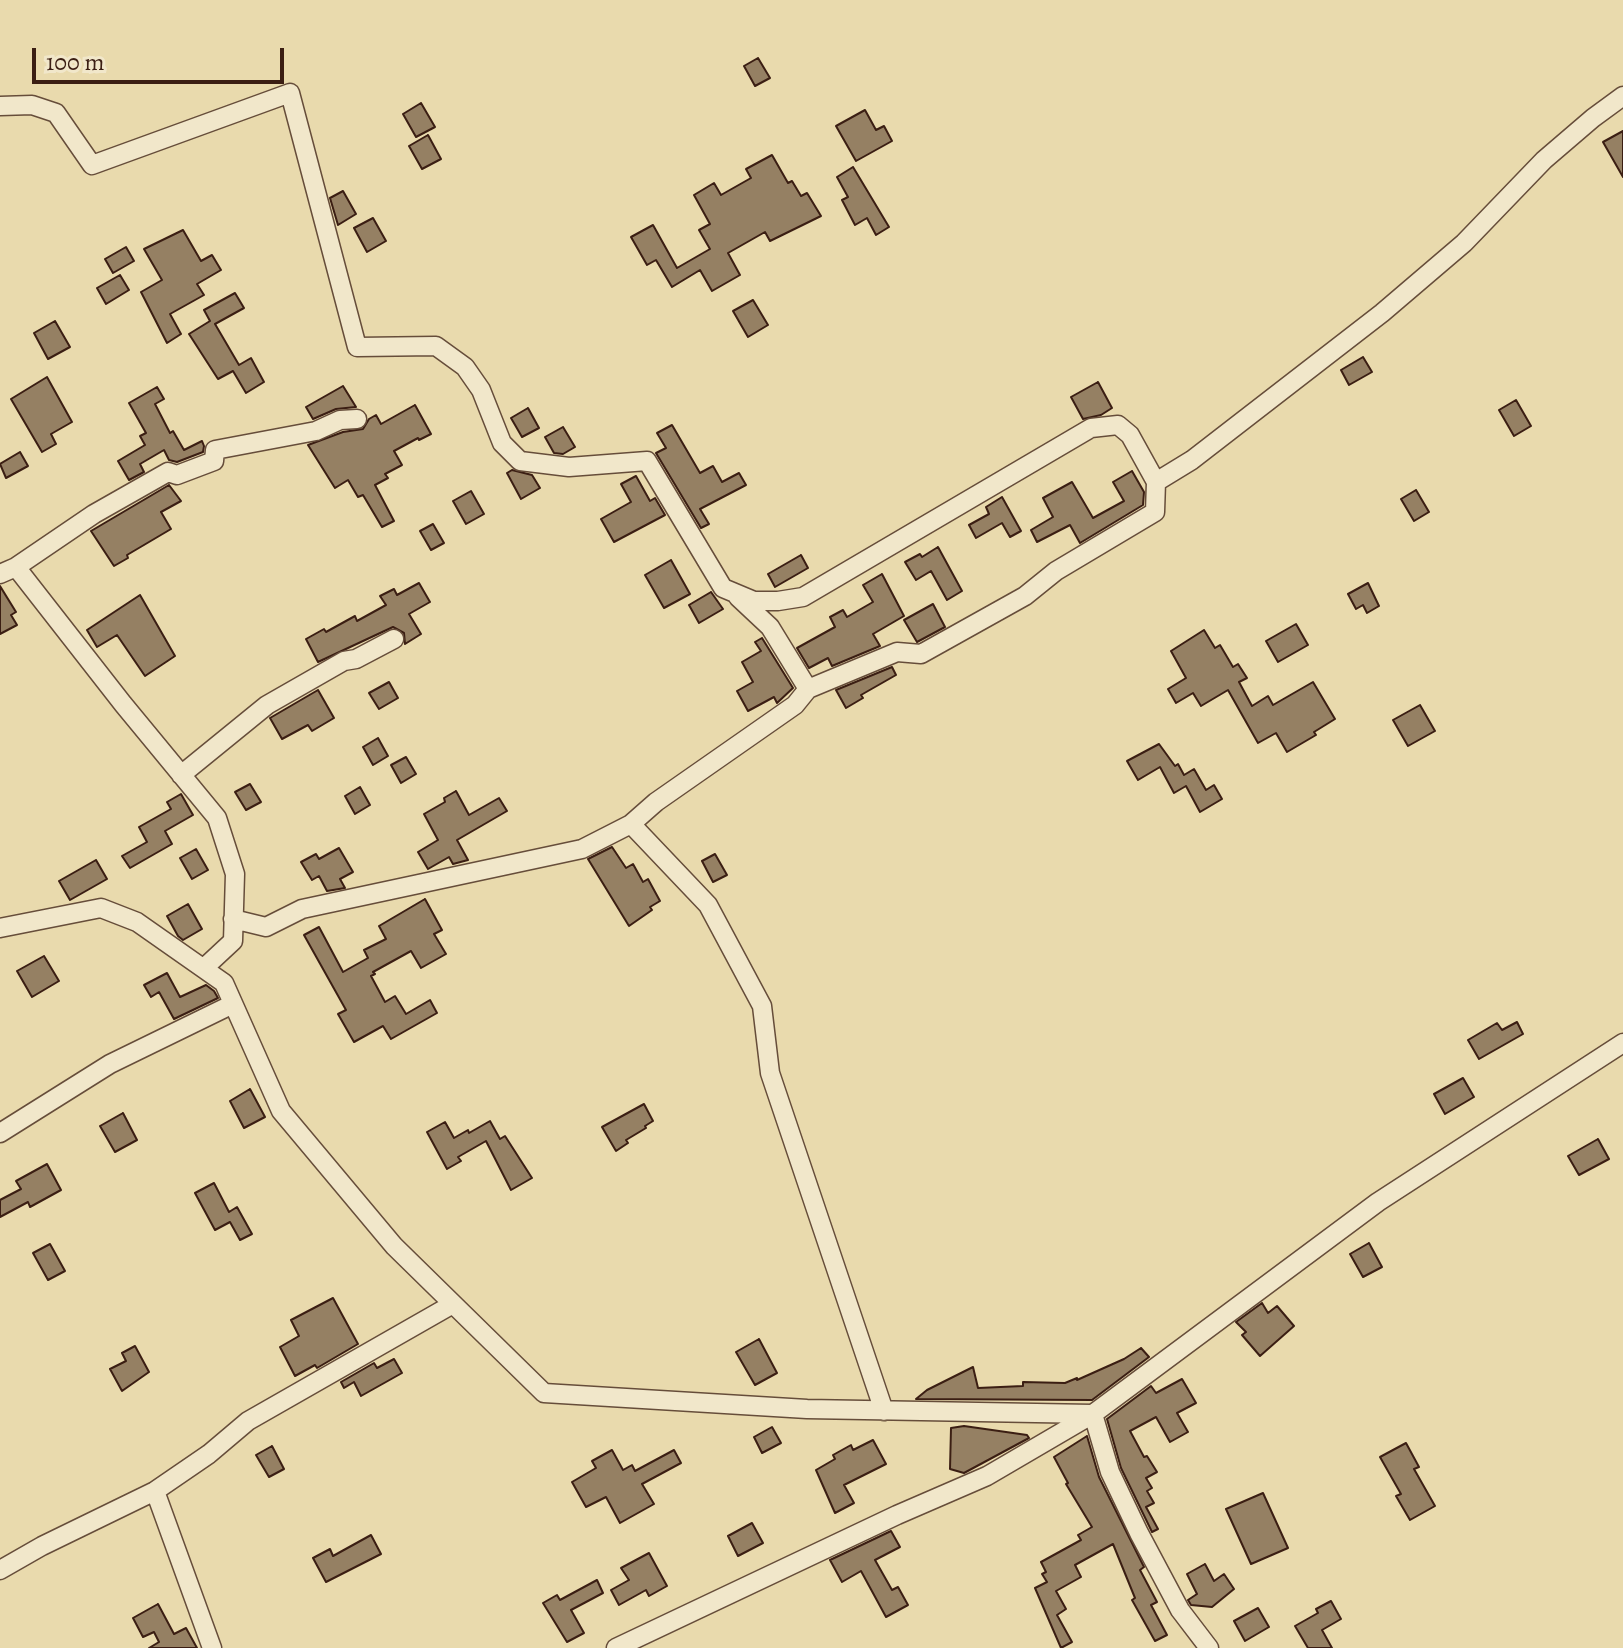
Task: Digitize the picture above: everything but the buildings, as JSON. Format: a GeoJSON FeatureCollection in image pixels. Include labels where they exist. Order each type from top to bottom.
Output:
{"type":"FeatureCollection","features":[{"type":"Feature","properties":{"kind":"street"},"geometry":{"type":"LineString","coordinates":[[0,106],[32,105],[56,113],[92,165],[290,93],[357,347],[436,346],[465,367],[481,390],[502,443],[520,461],[569,467],[647,461],[723,588],[754,601],[803,597],[1091,428],[1118,425],[1130,435],[1156,482],[1155,512],[1056,571],[1025,596],[921,654],[897,652],[808,689],[795,705],[656,802],[631,824],[582,849],[302,909],[266,927],[233,919]]}},
{"type":"Feature","properties":{"kind":"street"},"geometry":{"type":"LineString","coordinates":[[1156,482],[1192,460],[1382,313],[1464,243],[1544,160],[1623,96]]}},
{"type":"Feature","properties":{"kind":"street"},"geometry":{"type":"LineString","coordinates":[[204,968],[233,941],[235,874],[217,818],[8,570],[94,514],[168,472],[177,475],[214,461],[215,450],[316,431],[340,420],[357,419]]}},
{"type":"Feature","properties":{"kind":"street"},"geometry":{"type":"LineString","coordinates":[[733,592],[770,627],[808,689]]}},
{"type":"Feature","properties":{"kind":"street"},"geometry":{"type":"LineString","coordinates":[[181,775],[267,705],[344,661],[356,659],[394,639]]}},
{"type":"Feature","properties":{"kind":"street"},"geometry":{"type":"LineString","coordinates":[[631,824],[708,905],[762,1006],[770,1073],[884,1411]]}},
{"type":"Feature","properties":{"kind":"street"},"geometry":{"type":"LineString","coordinates":[[0,928],[101,908],[137,922],[224,983],[281,1111],[394,1246],[544,1393],[807,1409],[1093,1414]]}},
{"type":"Feature","properties":{"kind":"street"},"geometry":{"type":"LineString","coordinates":[[0,1133],[110,1064],[233,1004]]}},
{"type":"Feature","properties":{"kind":"street"},"geometry":{"type":"LineString","coordinates":[[616,1648],[897,1515],[987,1476],[1093,1414],[1378,1202],[1623,1043]]}},
{"type":"Feature","properties":{"kind":"street"},"geometry":{"type":"LineString","coordinates":[[0,1570],[155,1491],[209,1454],[248,1421],[453,1304]]}},
{"type":"Feature","properties":{"kind":"street"},"geometry":{"type":"LineString","coordinates":[[1093,1414],[1110,1472],[1139,1533],[1180,1610],[1209,1648]]}},
{"type":"Feature","properties":{"kind":"street"},"geometry":{"type":"LineString","coordinates":[[155,1491],[212,1648]]}}]}
